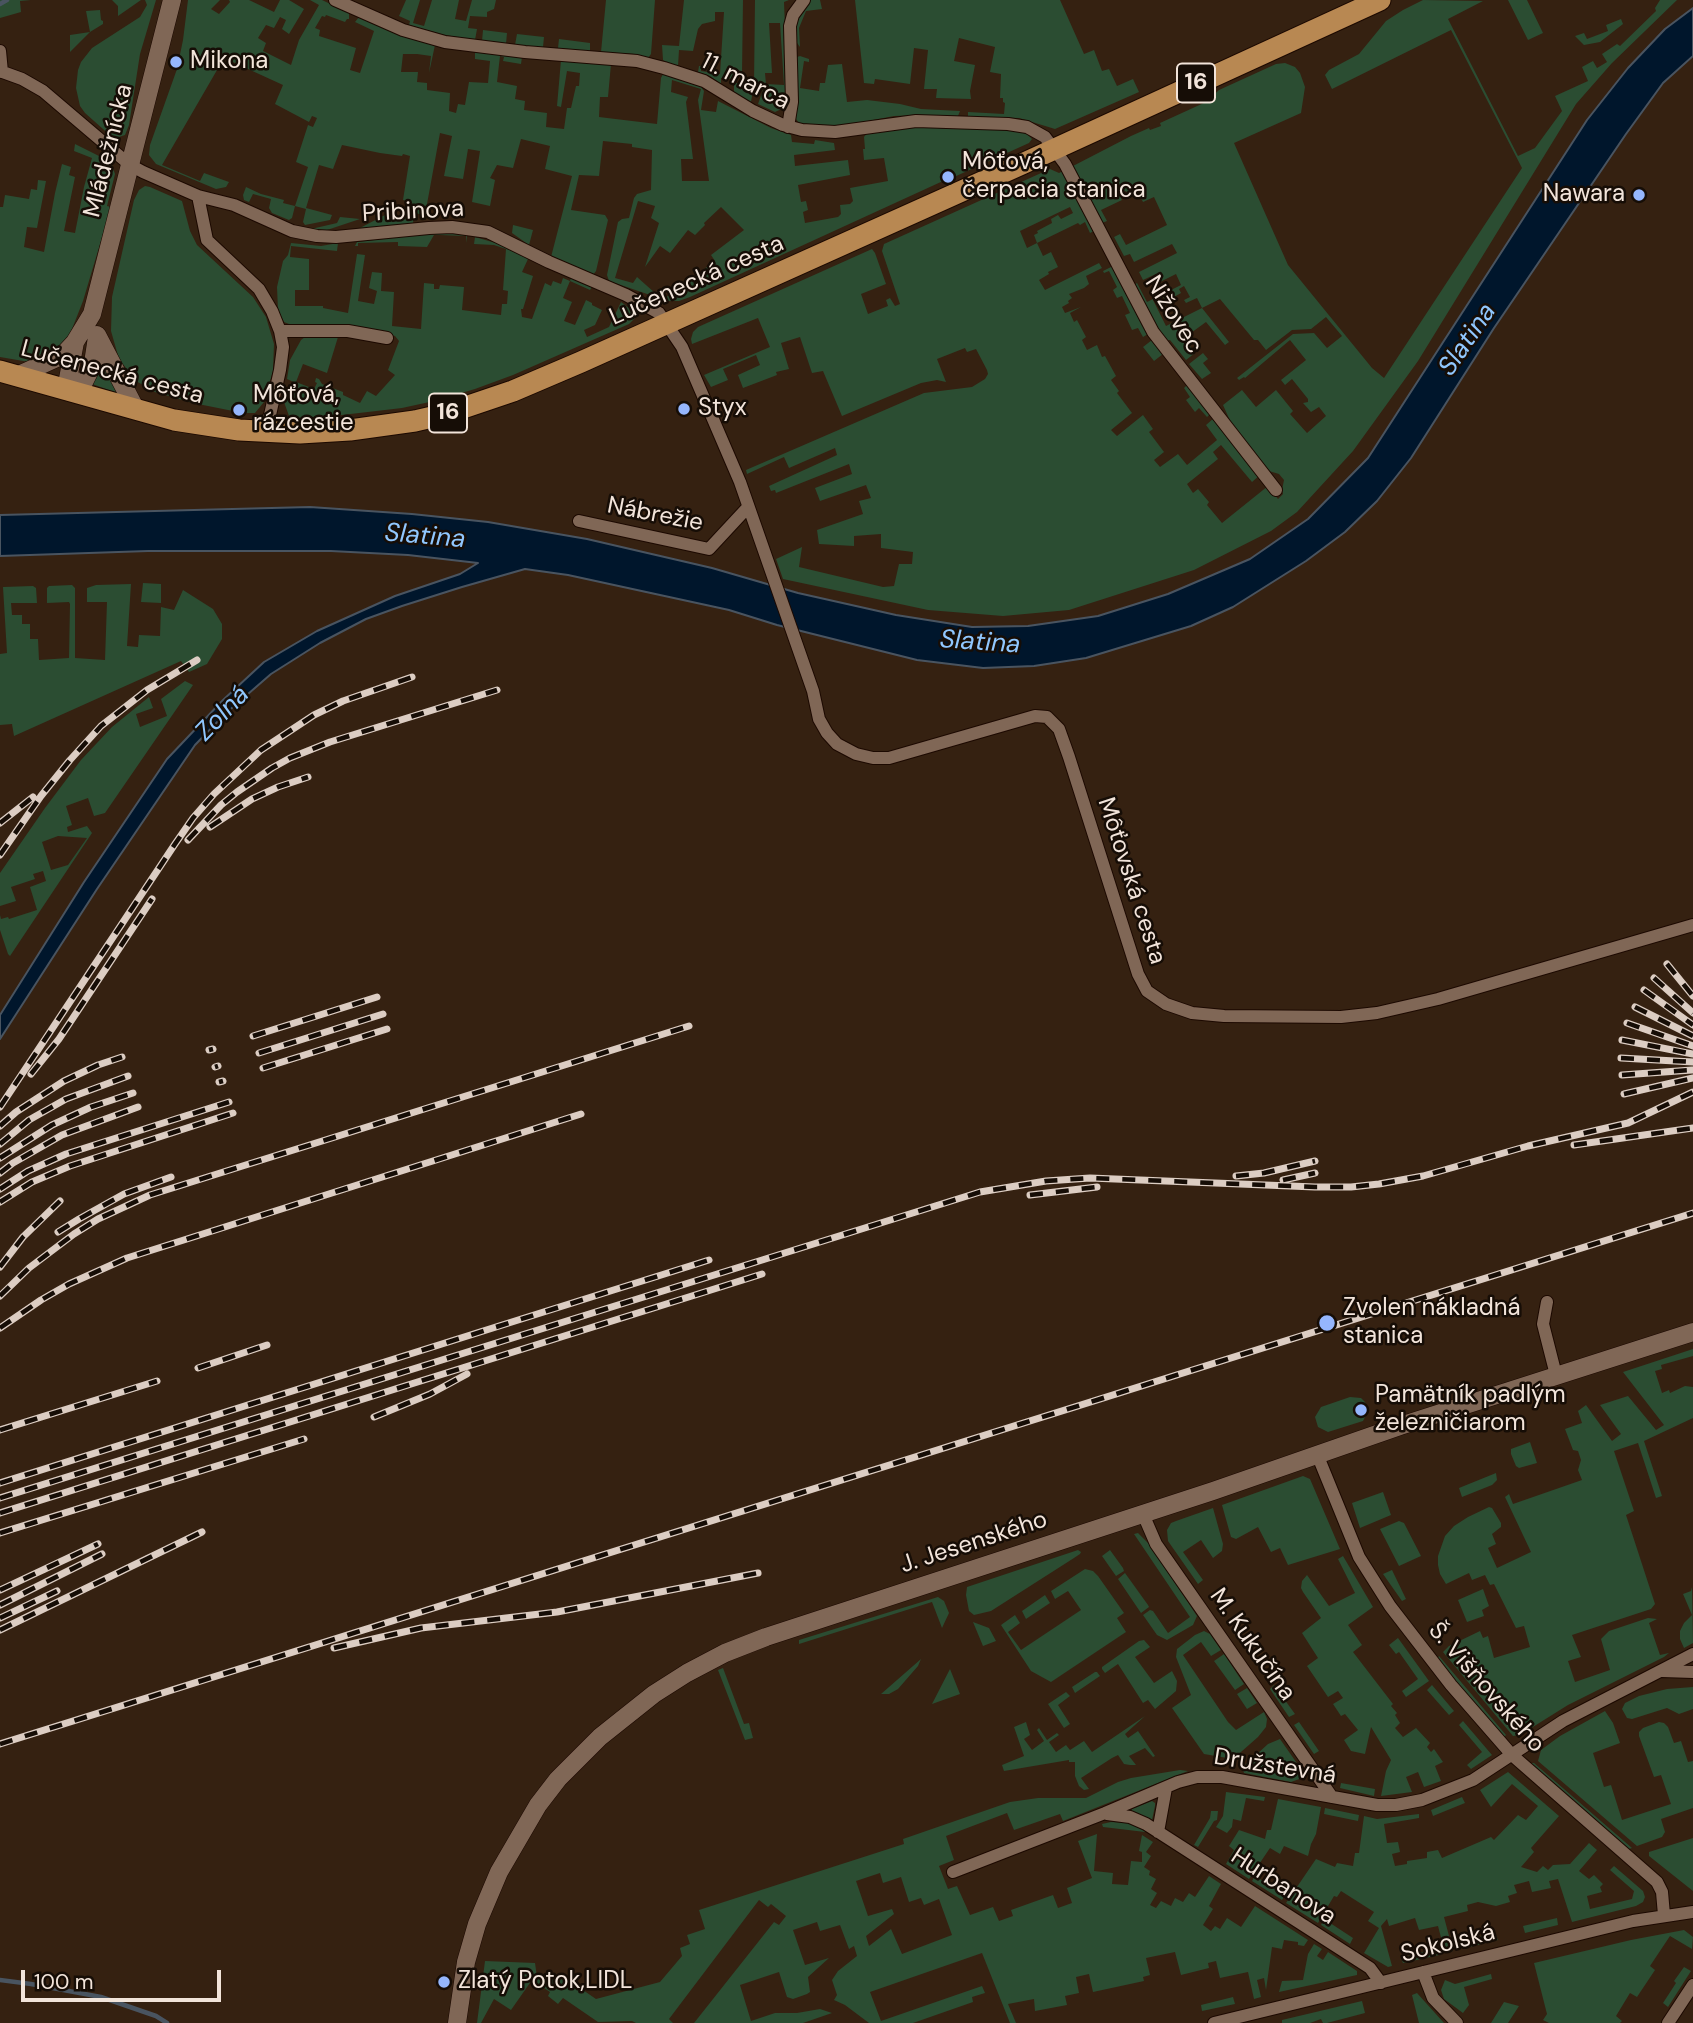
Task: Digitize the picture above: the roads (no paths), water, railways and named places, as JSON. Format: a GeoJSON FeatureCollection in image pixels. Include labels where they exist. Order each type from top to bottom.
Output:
{"type":"FeatureCollection","features":[{"type":"Feature","properties":{"kind":"main road","name":"Lučenecká cesta"},"geometry":{"type":"LineString","coordinates":[[9,373],[136,410],[214,427],[300,433],[350,430],[445,414],[513,391],[667,324],[1380,0]]}},
{"type":"Feature","properties":{"kind":"street","name":"Mládežnícka"},"geometry":{"type":"LineString","coordinates":[[92,314],[172,0]]}},
{"type":"Feature","properties":{"kind":"street","name":"11. marca"},"geometry":{"type":"LineString","coordinates":[[335,0],[403,30],[445,41],[537,53],[625,60],[664,68],[704,81],[753,111],[788,127],[835,132],[916,121],[1008,124],[1027,127],[1045,137],[1055,148]]}},
{"type":"Feature","properties":{"kind":"street"},"geometry":{"type":"LineString","coordinates":[[788,127],[792,103],[790,26],[793,15],[804,0]]}},
{"type":"Feature","properties":{"kind":"street","name":"Pribinova"},"geometry":{"type":"LineString","coordinates":[[0,51],[1,71],[22,79],[50,96],[130,165],[198,196],[234,205],[292,231],[317,236],[357,236],[452,227],[488,232],[626,295],[659,313],[682,347],[740,482],[798,650]]}},
{"type":"Feature","properties":{"kind":"street","name":"Nižovec"},"geometry":{"type":"LineString","coordinates":[[1055,148],[1153,332],[1276,490]]}},
{"type":"Feature","properties":{"kind":"street"},"geometry":{"type":"LineString","coordinates":[[198,196],[209,243],[259,289],[280,331],[283,347],[280,370],[270,415],[262,431]]}},
{"type":"Feature","properties":{"kind":"street"},"geometry":{"type":"LineString","coordinates":[[92,314],[97,337],[136,410]]}},
{"type":"Feature","properties":{"kind":"street"},"geometry":{"type":"LineString","coordinates":[[9,373],[63,355],[75,342],[92,314]]}},
{"type":"Feature","properties":{"kind":"street"},"geometry":{"type":"LineString","coordinates":[[280,331],[348,331],[387,338]]}},
{"type":"Feature","properties":{"kind":"street"},"geometry":{"type":"LineString","coordinates":[[75,342],[68,379],[73,391],[83,384],[93,363],[97,337]]}},
{"type":"Feature","properties":{"kind":"street","name":"Nábrežie"},"geometry":{"type":"LineString","coordinates":[[579,521],[709,549],[748,507]]}},
{"type":"Feature","properties":{"kind":"street","name":"Môťovská cesta"},"geometry":{"type":"LineString","coordinates":[[798,650],[813,691],[819,719],[827,733],[841,747],[861,756],[901,756],[1035,716],[1047,717],[1053,721],[1059,729],[1069,757],[1140,980],[1152,995],[1177,1009],[1198,1014],[1243,1016],[1341,1017],[1377,1013],[1451,996],[1693,925]]}},
{"type":"Feature","properties":{"kind":"street"},"geometry":{"type":"LineString","coordinates":[[1547,1302],[1543,1324],[1556,1375]]}},
{"type":"Feature","properties":{"kind":"street","name":"J. Jesenského"},"geometry":{"type":"LineString","coordinates":[[457,2023],[466,1962],[477,1924],[499,1872],[548,1791],[568,1767],[600,1737],[654,1694],[705,1663],[766,1637],[1693,1332]]}},
{"type":"Feature","properties":{"kind":"street","name":"Š. Višňovského"},"geometry":{"type":"LineString","coordinates":[[1317,1454],[1359,1556],[1378,1589],[1451,1685],[1513,1755],[1656,1880],[1662,1892],[1664,1914]]}},
{"type":"Feature","properties":{"kind":"street","name":"M. Kukučína"},"geometry":{"type":"LineString","coordinates":[[1143,1514],[1156,1544],[1332,1797]]}},
{"type":"Feature","properties":{"kind":"street","name":"Družstevná"},"geometry":{"type":"LineString","coordinates":[[953,1872],[1178,1782],[1205,1776],[1377,1805],[1411,1803],[1462,1785],[1563,1721],[1693,1654]]}},
{"type":"Feature","properties":{"kind":"street"},"geometry":{"type":"LineString","coordinates":[[1660,1671],[1693,1672]]}},
{"type":"Feature","properties":{"kind":"street"},"geometry":{"type":"LineString","coordinates":[[1158,1832],[1166,1788]]}},
{"type":"Feature","properties":{"kind":"street","name":"Hurbanova"},"geometry":{"type":"LineString","coordinates":[[1105,1813],[1130,1817],[1146,1824],[1370,1968],[1381,1983]]}},
{"type":"Feature","properties":{"kind":"street","name":"Sokolská"},"geometry":{"type":"LineString","coordinates":[[1214,2023],[1664,1914],[1693,1912]]}},
{"type":"Feature","properties":{"kind":"street"},"geometry":{"type":"LineString","coordinates":[[1423,1972],[1433,1998],[1457,2023]]}},
{"type":"Feature","properties":{"kind":"street"},"geometry":{"type":"LineString","coordinates":[[1668,2023],[1693,1984]]}},
{"type":"Feature","properties":{"kind":"water"},"geometry":{"type":"Polygon","coordinates":[[[1693,8],[1693,56],[1663,83],[1626,134],[1494,328],[1411,458],[1377,501],[1345,532],[1306,561],[1233,607],[1191,626],[1086,658],[1034,666],[983,668],[917,660],[777,625],[729,610],[568,575],[525,569],[402,606],[366,619],[320,643],[271,674],[225,714],[195,745],[0,1039],[0,1015],[84,882],[167,759],[223,700],[264,662],[317,631],[395,596],[460,574],[478,563],[408,555],[331,551],[148,551],[0,556],[0,515],[310,507],[412,514],[488,522],[587,539],[712,568],[798,593],[896,615],[972,627],[1028,626],[1098,616],[1168,594],[1250,559],[1308,519],[1368,458],[1587,120],[1628,68],[1665,29],[1693,8]]]}},
{"type":"Feature","properties":{"kind":"waterway"},"geometry":{"type":"LineString","coordinates":[[0,4],[7,0]]}},
{"type":"Feature","properties":{"kind":"waterway"},"geometry":{"type":"LineString","coordinates":[[0,1980],[101,1997],[156,2016],[167,2023]]}},
{"type":"Feature","properties":{"kind":"railway"},"geometry":{"type":"LineString","coordinates":[[0,855],[41,796],[101,726],[147,690],[197,660]]}},
{"type":"Feature","properties":{"kind":"railway"},"geometry":{"type":"LineString","coordinates":[[0,1107],[175,844],[214,794],[261,750],[314,715],[343,701],[412,677]]}},
{"type":"Feature","properties":{"kind":"railway"},"geometry":{"type":"LineString","coordinates":[[188,840],[237,792],[290,758],[330,742],[497,690]]}},
{"type":"Feature","properties":{"kind":"railway"},"geometry":{"type":"LineString","coordinates":[[210,827],[252,799],[308,777]]}},
{"type":"Feature","properties":{"kind":"railway"},"geometry":{"type":"LineString","coordinates":[[0,823],[33,797]]}},
{"type":"Feature","properties":{"kind":"railway"},"geometry":{"type":"LineString","coordinates":[[31,1074],[59,1039],[152,899]]}},
{"type":"Feature","properties":{"kind":"railway"},"geometry":{"type":"LineString","coordinates":[[1667,964],[1693,996]]}},
{"type":"Feature","properties":{"kind":"railway"},"geometry":{"type":"LineString","coordinates":[[1654,978],[1693,1013]]}},
{"type":"Feature","properties":{"kind":"railway"},"geometry":{"type":"LineString","coordinates":[[1644,990],[1693,1025]]}},
{"type":"Feature","properties":{"kind":"railway"},"geometry":{"type":"LineString","coordinates":[[253,1036],[377,997]]}},
{"type":"Feature","properties":{"kind":"railway"},"geometry":{"type":"LineString","coordinates":[[1635,1007],[1693,1036]]}},
{"type":"Feature","properties":{"kind":"railway"},"geometry":{"type":"LineString","coordinates":[[259,1053],[383,1014]]}},
{"type":"Feature","properties":{"kind":"railway"},"geometry":{"type":"LineString","coordinates":[[1627,1023],[1693,1046]]}},
{"type":"Feature","properties":{"kind":"railway"},"geometry":{"type":"LineString","coordinates":[[0,1296],[29,1268],[74,1234],[98,1219],[150,1195],[689,1026]]}},
{"type":"Feature","properties":{"kind":"railway"},"geometry":{"type":"LineString","coordinates":[[263,1068],[387,1029]]}},
{"type":"Feature","properties":{"kind":"railway"},"geometry":{"type":"LineString","coordinates":[[1622,1040],[1693,1054]]}},
{"type":"Feature","properties":{"kind":"railway"},"geometry":{"type":"LineString","coordinates":[[209,1050],[213,1049]]}},
{"type":"Feature","properties":{"kind":"railway"},"geometry":{"type":"LineString","coordinates":[[0,1126],[16,1112],[64,1081],[122,1057]]}},
{"type":"Feature","properties":{"kind":"railway"},"geometry":{"type":"LineString","coordinates":[[1621,1058],[1693,1062]]}},
{"type":"Feature","properties":{"kind":"railway"},"geometry":{"type":"LineString","coordinates":[[1622,1075],[1692,1070]]}},
{"type":"Feature","properties":{"kind":"railway"},"geometry":{"type":"LineString","coordinates":[[0,1144],[29,1120],[66,1099],[128,1076]]}},
{"type":"Feature","properties":{"kind":"railway"},"geometry":{"type":"LineString","coordinates":[[1624,1094],[1693,1078]]}},
{"type":"Feature","properties":{"kind":"railway"},"geometry":{"type":"LineString","coordinates":[[219,1082],[223,1081]]}},
{"type":"Feature","properties":{"kind":"railway"},"geometry":{"type":"LineString","coordinates":[[0,1498],[980,1192],[1046,1181],[1090,1178],[1315,1187],[1379,1184],[1423,1176],[1528,1146],[1628,1123],[1693,1092]]}},
{"type":"Feature","properties":{"kind":"railway"},"geometry":{"type":"LineString","coordinates":[[0,1158],[52,1125],[91,1107],[133,1093]]}},
{"type":"Feature","properties":{"kind":"railway"},"geometry":{"type":"LineString","coordinates":[[0,1189],[28,1171],[66,1154],[229,1102]]}},
{"type":"Feature","properties":{"kind":"railway"},"geometry":{"type":"LineString","coordinates":[[0,1173],[62,1135],[138,1107]]}},
{"type":"Feature","properties":{"kind":"railway"},"geometry":{"type":"LineString","coordinates":[[0,1202],[32,1182],[70,1166],[233,1113]]}},
{"type":"Feature","properties":{"kind":"railway"},"geometry":{"type":"LineString","coordinates":[[0,1328],[69,1284],[127,1258],[581,1114]]}},
{"type":"Feature","properties":{"kind":"railway"},"geometry":{"type":"LineString","coordinates":[[1574,1145],[1693,1128]]}},
{"type":"Feature","properties":{"kind":"railway"},"geometry":{"type":"LineString","coordinates":[[1236,1176],[1264,1173],[1315,1161]]}},
{"type":"Feature","properties":{"kind":"railway"},"geometry":{"type":"LineString","coordinates":[[1283,1180],[1315,1173]]}},
{"type":"Feature","properties":{"kind":"railway"},"geometry":{"type":"LineString","coordinates":[[58,1232],[124,1194],[171,1177]]}},
{"type":"Feature","properties":{"kind":"railway"},"geometry":{"type":"LineString","coordinates":[[1030,1195],[1097,1187]]}},
{"type":"Feature","properties":{"kind":"railway"},"geometry":{"type":"LineString","coordinates":[[0,1267],[23,1237],[60,1201]]}},
{"type":"Feature","properties":{"kind":"railway"},"geometry":{"type":"LineString","coordinates":[[0,1744],[1693,1213]]}},
{"type":"Feature","properties":{"kind":"railway"},"geometry":{"type":"LineString","coordinates":[[0,1483],[709,1260]]}},
{"type":"Feature","properties":{"kind":"railway"},"geometry":{"type":"LineString","coordinates":[[0,1513],[762,1274]]}},
{"type":"Feature","properties":{"kind":"railway"},"geometry":{"type":"LineString","coordinates":[[198,1368],[267,1345]]}},
{"type":"Feature","properties":{"kind":"railway"},"geometry":{"type":"LineString","coordinates":[[374,1417],[430,1394],[467,1374]]}},
{"type":"Feature","properties":{"kind":"railway"},"geometry":{"type":"LineString","coordinates":[[0,1430],[157,1381]]}},
{"type":"Feature","properties":{"kind":"railway"},"geometry":{"type":"LineString","coordinates":[[0,1533],[304,1439]]}},
{"type":"Feature","properties":{"kind":"railway"},"geometry":{"type":"LineString","coordinates":[[0,1630],[202,1532]]}},
{"type":"Feature","properties":{"kind":"railway"},"geometry":{"type":"LineString","coordinates":[[0,1590],[98,1544]]}},
{"type":"Feature","properties":{"kind":"railway"},"geometry":{"type":"LineString","coordinates":[[0,1605],[102,1554]]}},
{"type":"Feature","properties":{"kind":"railway"},"geometry":{"type":"LineString","coordinates":[[334,1648],[421,1628],[557,1612],[758,1573]]}},
{"type":"Feature","properties":{"kind":"railway"},"geometry":{"type":"LineString","coordinates":[[0,1618],[57,1591]]}},
{"type":"Feature","properties":{"kind":"place","name":"Mikona"},"geometry":{"type":"Point","coordinates":[176,62]}},
{"type":"Feature","properties":{"kind":"place","name":"Môťová, čerpacia stanica"},"geometry":{"type":"Point","coordinates":[948,177]}},
{"type":"Feature","properties":{"kind":"place","name":"Nawara"},"geometry":{"type":"Point","coordinates":[1639,195]}},
{"type":"Feature","properties":{"kind":"place","name":"Styx"},"geometry":{"type":"Point","coordinates":[684,409]}},
{"type":"Feature","properties":{"kind":"place","name":"Môťová, rázcestie"},"geometry":{"type":"Point","coordinates":[239,410]}},
{"type":"Feature","properties":{"kind":"place","name":"Zvolen nákladná stanica"},"geometry":{"type":"Point","coordinates":[1327,1323]}},
{"type":"Feature","properties":{"kind":"place","name":"Pamätník padlým železničiarom"},"geometry":{"type":"Point","coordinates":[1361,1410]}},
{"type":"Feature","properties":{"kind":"place","name":"Zlatý Potok,LIDL"},"geometry":{"type":"Point","coordinates":[444,1982]}},
{"type":"Feature","properties":{"kind":"water label","name":"Slatina"},"geometry":{"type":"Point","coordinates":[1468,340]}},
{"type":"Feature","properties":{"kind":"water label","name":"Slatina"},"geometry":{"type":"Point","coordinates":[425,537]}},
{"type":"Feature","properties":{"kind":"water label","name":"Slatina"},"geometry":{"type":"Point","coordinates":[980,643]}},
{"type":"Feature","properties":{"kind":"water label","name":"Zolná"},"geometry":{"type":"Point","coordinates":[223,714]}}]}
